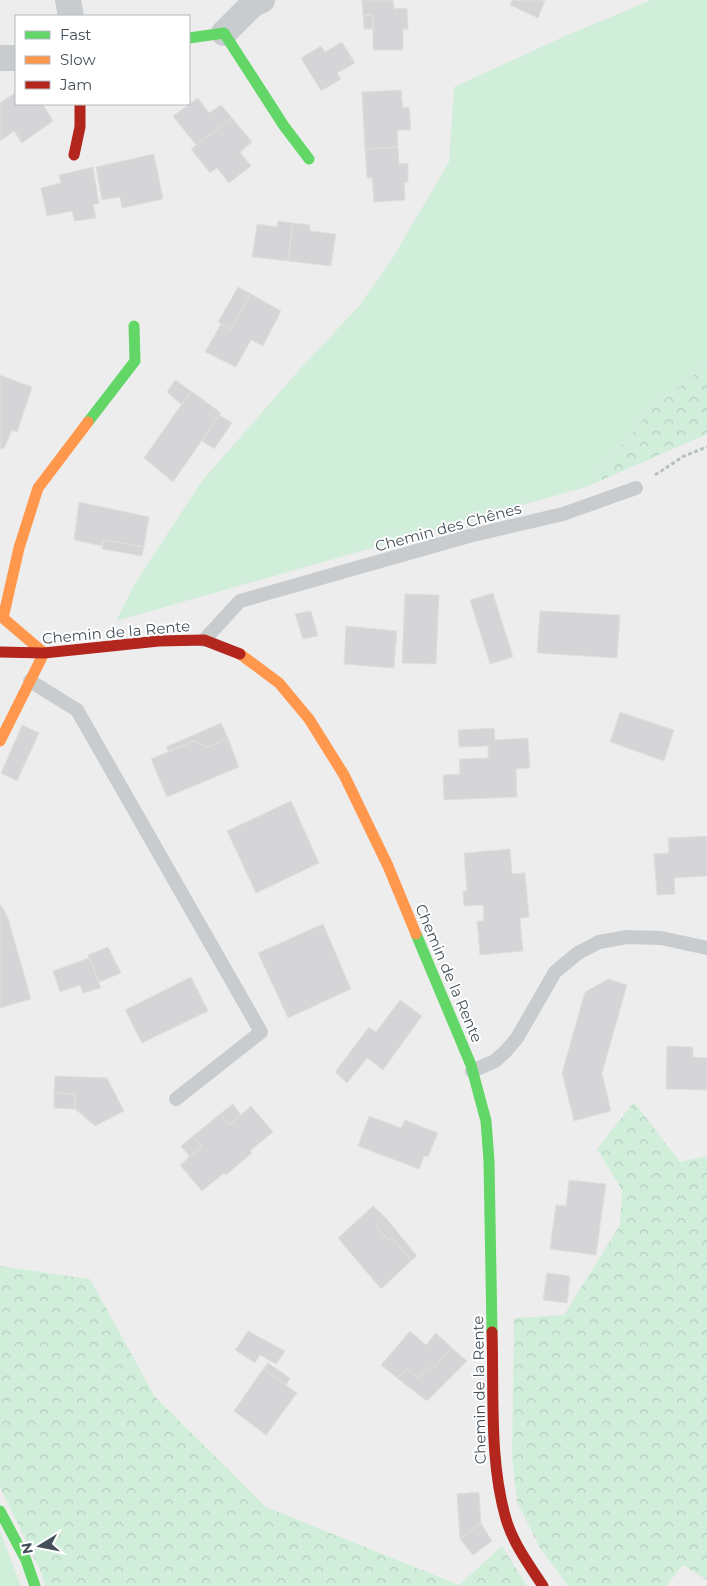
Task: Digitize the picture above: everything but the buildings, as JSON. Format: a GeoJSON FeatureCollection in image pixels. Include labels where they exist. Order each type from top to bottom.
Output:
{"type":"FeatureCollection","features":[{"type":"Feature","properties":{"kind":"street"},"geometry":{"type":"LineString","coordinates":[[68,0],[71,15]]}},
{"type":"Feature","properties":{"kind":"street"},"geometry":{"type":"LineString","coordinates":[[190,38],[224,33],[253,4],[262,0]]}},
{"type":"Feature","properties":{"kind":"street"},"geometry":{"type":"LineString","coordinates":[[224,33],[284,126],[309,158]]}},
{"type":"Feature","properties":{"kind":"street"},"geometry":{"type":"LineString","coordinates":[[0,58],[15,58]]}},
{"type":"Feature","properties":{"kind":"street"},"geometry":{"type":"LineString","coordinates":[[74,155],[80,127],[80,105]]}},
{"type":"Feature","properties":{"kind":"street"},"geometry":{"type":"LineString","coordinates":[[0,741],[44,653],[3,618],[18,548],[38,488],[135,360],[134,326]]}},
{"type":"Feature","properties":{"kind":"street","name":"Chemin de la Rente"},"geometry":{"type":"LineString","coordinates":[[0,652],[44,653],[159,641],[204,640],[239,653],[279,683],[309,719],[344,775],[388,866],[468,1056],[486,1122],[489,1161],[495,1469],[506,1520],[518,1547],[543,1586]]}},
{"type":"Feature","properties":{"kind":"street"},"geometry":{"type":"LineString","coordinates":[[0,1511],[26,1560],[35,1586]]}},
{"type":"Feature","properties":{"kind":"lane","name":"Chemin des Chênes"},"geometry":{"type":"LineString","coordinates":[[204,640],[240,601],[469,536],[563,514],[636,488]]}},
{"type":"Feature","properties":{"kind":"lane"},"geometry":{"type":"LineString","coordinates":[[30,681],[77,710],[261,1032],[176,1099]]}},
{"type":"Feature","properties":{"kind":"lane"},"geometry":{"type":"LineString","coordinates":[[472,1071],[496,1061],[506,1051],[517,1038],[555,972],[578,953],[598,942],[627,937],[662,938],[707,948]]}},
{"type":"Feature","properties":{"kind":"path"},"geometry":{"type":"LineString","coordinates":[[636,488],[684,456],[707,447]]}},
{"type":"Feature","properties":{"kind":"green space"},"geometry":{"type":"Polygon","coordinates":[[[651,0],[707,0],[707,364],[652,409],[586,487],[116,621],[137,580],[202,481],[300,369],[359,306],[392,259],[449,162],[454,87],[563,37],[651,0]]]}},
{"type":"Feature","properties":{"kind":"green space"},"geometry":{"type":"Polygon","coordinates":[[[707,364],[707,434],[586,487],[652,409],[707,364]]]}},
{"type":"Feature","properties":{"kind":"green space"},"geometry":{"type":"Polygon","coordinates":[[[634,1102],[680,1162],[707,1156],[707,1580],[683,1565],[666,1586],[568,1586],[540,1548],[517,1502],[512,1457],[514,1318],[564,1315],[620,1225],[622,1190],[597,1149],[634,1102]]]}},
{"type":"Feature","properties":{"kind":"green space"},"geometry":{"type":"Polygon","coordinates":[[[0,1266],[90,1279],[155,1397],[266,1507],[459,1585],[502,1546],[527,1586],[45,1586],[41,1572],[0,1487],[0,1266]]]}},
{"type":"Feature","properties":{"kind":"green space"},"geometry":{"type":"Polygon","coordinates":[[[0,1531],[21,1586],[0,1586],[0,1531]]]}},
{"type":"Feature","properties":{"kind":"traffic: fast"},"geometry":{"type":"LineString","coordinates":[[190,38],[224,33],[284,126],[309,159]]}},
{"type":"Feature","properties":{"kind":"traffic: fast"},"geometry":{"type":"LineString","coordinates":[[88,422],[135,361],[134,326]]}},
{"type":"Feature","properties":{"kind":"traffic: fast"},"geometry":{"type":"LineString","coordinates":[[416,934],[471,1065],[486,1121],[489,1161],[492,1332]]}},
{"type":"Feature","properties":{"kind":"traffic: fast"},"geometry":{"type":"LineString","coordinates":[[0,1511],[26,1560],[35,1586]]}},
{"type":"Feature","properties":{"kind":"traffic: slow"},"geometry":{"type":"LineString","coordinates":[[0,741],[44,653],[3,618],[19,548],[38,488],[88,422]]}},
{"type":"Feature","properties":{"kind":"traffic: slow"},"geometry":{"type":"LineString","coordinates":[[240,654],[279,683],[309,719],[344,775],[388,866],[416,934]]}},
{"type":"Feature","properties":{"kind":"traffic: jam"},"geometry":{"type":"LineString","coordinates":[[74,155],[80,127],[80,105]]}},
{"type":"Feature","properties":{"kind":"traffic: jam"},"geometry":{"type":"LineString","coordinates":[[0,652],[44,653],[159,641],[204,640],[240,654]]}},
{"type":"Feature","properties":{"kind":"traffic: jam"},"geometry":{"type":"LineString","coordinates":[[492,1332],[493,1426],[501,1497],[506,1519],[513,1537],[543,1586]]}}]}
